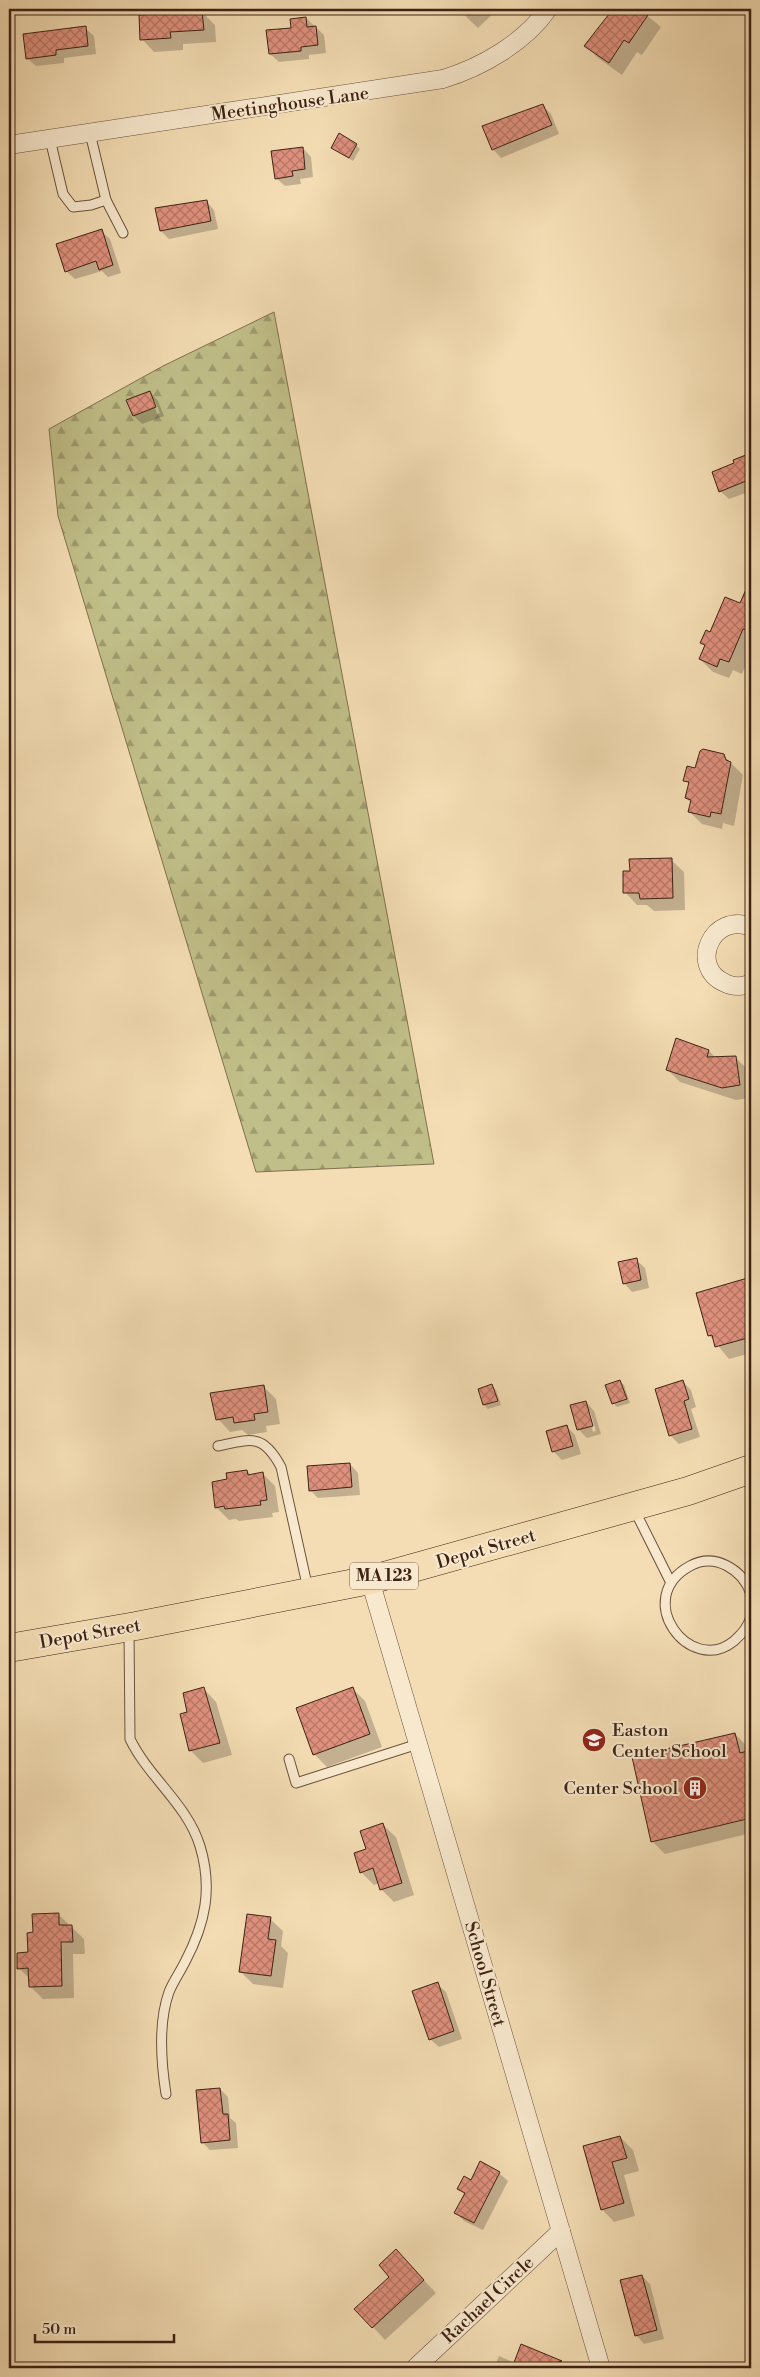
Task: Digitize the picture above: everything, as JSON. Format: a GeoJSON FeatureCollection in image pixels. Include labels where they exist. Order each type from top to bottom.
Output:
{"type":"FeatureCollection","features":[{"type":"Feature","properties":{"kind":"highway","name":"Depot Street"},"geometry":{"type":"LineString","coordinates":[[9,1648],[129,1627],[370,1580],[633,1507],[751,1469]]}},
{"type":"Feature","properties":{"kind":"street","name":"Meetinghouse Lane"},"geometry":{"type":"LineString","coordinates":[[9,145],[443,79],[465,72],[493,56],[521,36],[548,9]]}},
{"type":"Feature","properties":{"kind":"street"},"geometry":{"type":"LineString","coordinates":[[751,927],[736,924],[723,928],[713,936],[706,955],[712,973],[722,982],[734,986],[751,983]]}},
{"type":"Feature","properties":{"kind":"street","name":"School Street"},"geometry":{"type":"LineString","coordinates":[[370,1580],[600,2368]]}},
{"type":"Feature","properties":{"kind":"street","name":"Rachael Circle"},"geometry":{"type":"LineString","coordinates":[[415,2368],[561,2231]]}},
{"type":"Feature","properties":{"kind":"lane"},"geometry":{"type":"LineString","coordinates":[[90,133],[106,200],[123,233]]}},
{"type":"Feature","properties":{"kind":"lane"},"geometry":{"type":"LineString","coordinates":[[50,139],[63,194],[73,207],[91,205],[106,200]]}},
{"type":"Feature","properties":{"kind":"lane"},"geometry":{"type":"LineString","coordinates":[[218,1446],[251,1439],[272,1450],[281,1467],[308,1591]]}},
{"type":"Feature","properties":{"kind":"lane"},"geometry":{"type":"LineString","coordinates":[[633,1507],[671,1583]]}},
{"type":"Feature","properties":{"kind":"lane"},"geometry":{"type":"LineString","coordinates":[[751,1594],[745,1579],[734,1569],[721,1563],[707,1561],[693,1564],[680,1572],[671,1583],[666,1596],[667,1618],[678,1637],[690,1645],[704,1649],[718,1648],[732,1643],[743,1633],[751,1616]]}},
{"type":"Feature","properties":{"kind":"lane"},"geometry":{"type":"LineString","coordinates":[[129,1627],[130,1739],[136,1752],[186,1816],[199,1844],[207,1877],[208,1900],[204,1920],[197,1940],[169,1992],[165,2011],[162,2069],[166,2094]]}},
{"type":"Feature","properties":{"kind":"lane"},"geometry":{"type":"LineString","coordinates":[[289,1759],[296,1783],[418,1744]]}},
{"type":"Feature","properties":{"kind":"green space"},"geometry":{"type":"Polygon","coordinates":[[[274,312],[434,1164],[256,1172],[58,516],[49,429],[163,366],[274,312]]]}},
{"type":"Feature","properties":{"kind":"building"},"geometry":{"type":"Polygon","coordinates":[[[166,9],[182,9],[182,12],[202,11],[204,30],[170,32],[171,38],[140,40],[139,15],[166,13],[166,9]]]}},
{"type":"Feature","properties":{"kind":"building"},"geometry":{"type":"Polygon","coordinates":[[[613,9],[652,9],[629,43],[624,40],[609,63],[584,46],[613,9]]]}},
{"type":"Feature","properties":{"kind":"building"},"geometry":{"type":"Polygon","coordinates":[[[306,17],[307,27],[316,26],[318,45],[301,47],[301,51],[269,54],[266,30],[291,28],[290,19],[306,17]]]}},
{"type":"Feature","properties":{"kind":"building"},"geometry":{"type":"Polygon","coordinates":[[[86,26],[88,46],[56,50],[56,55],[26,59],[23,34],[86,26]]]}},
{"type":"Feature","properties":{"kind":"building"},"geometry":{"type":"Polygon","coordinates":[[[543,104],[552,125],[492,150],[482,126],[543,104]]]}},
{"type":"Feature","properties":{"kind":"building"},"geometry":{"type":"Polygon","coordinates":[[[339,133],[357,144],[349,158],[331,148],[339,133]]]}},
{"type":"Feature","properties":{"kind":"building"},"geometry":{"type":"Polygon","coordinates":[[[303,147],[305,169],[292,171],[293,176],[275,179],[271,151],[303,147]]]}},
{"type":"Feature","properties":{"kind":"building"},"geometry":{"type":"Polygon","coordinates":[[[207,200],[211,221],[160,231],[155,208],[207,200]]]}},
{"type":"Feature","properties":{"kind":"building"},"geometry":{"type":"Polygon","coordinates":[[[102,229],[113,265],[99,270],[96,261],[65,272],[56,244],[102,229]]]}},
{"type":"Feature","properties":{"kind":"building"},"geometry":{"type":"Polygon","coordinates":[[[150,391],[156,407],[133,416],[126,400],[150,391]]]}},
{"type":"Feature","properties":{"kind":"building"},"geometry":{"type":"Polygon","coordinates":[[[751,453],[751,479],[719,492],[712,472],[734,463],[733,460],[751,453]]]}},
{"type":"Feature","properties":{"kind":"building"},"geometry":{"type":"Polygon","coordinates":[[[751,578],[751,620],[747,630],[743,629],[729,662],[720,659],[717,667],[699,659],[705,645],[700,643],[706,630],[710,632],[725,597],[740,603],[751,578]]]}},
{"type":"Feature","properties":{"kind":"building"},"geometry":{"type":"Polygon","coordinates":[[[703,749],[724,754],[726,760],[731,762],[721,814],[711,812],[710,817],[688,812],[691,800],[685,798],[689,782],[683,781],[687,766],[695,768],[700,751],[703,749]]]}},
{"type":"Feature","properties":{"kind":"building"},"geometry":{"type":"Polygon","coordinates":[[[672,858],[673,898],[640,899],[639,893],[623,893],[623,871],[630,871],[629,859],[672,858]]]}},
{"type":"Feature","properties":{"kind":"building"},"geometry":{"type":"Polygon","coordinates":[[[676,1038],[709,1050],[707,1057],[736,1056],[740,1085],[722,1088],[666,1070],[676,1038]]]}},
{"type":"Feature","properties":{"kind":"building"},"geometry":{"type":"Polygon","coordinates":[[[637,1258],[641,1280],[623,1284],[618,1262],[637,1258]]]}},
{"type":"Feature","properties":{"kind":"building"},"geometry":{"type":"Polygon","coordinates":[[[751,1277],[751,1337],[715,1347],[712,1335],[708,1336],[696,1293],[751,1277]]]}},
{"type":"Feature","properties":{"kind":"building"},"geometry":{"type":"Polygon","coordinates":[[[620,1380],[627,1399],[612,1404],[605,1385],[620,1380]]]}},
{"type":"Feature","properties":{"kind":"building"},"geometry":{"type":"Polygon","coordinates":[[[683,1380],[689,1399],[684,1401],[692,1429],[669,1436],[655,1389],[683,1380]]]}},
{"type":"Feature","properties":{"kind":"building"},"geometry":{"type":"Polygon","coordinates":[[[492,1384],[498,1401],[483,1405],[478,1389],[492,1384]]]}},
{"type":"Feature","properties":{"kind":"building"},"geometry":{"type":"Polygon","coordinates":[[[264,1385],[268,1412],[254,1414],[255,1420],[234,1423],[233,1417],[216,1420],[210,1393],[264,1385]]]}},
{"type":"Feature","properties":{"kind":"building"},"geometry":{"type":"Polygon","coordinates":[[[586,1401],[593,1426],[577,1430],[570,1405],[586,1401]]]}},
{"type":"Feature","properties":{"kind":"building"},"geometry":{"type":"Polygon","coordinates":[[[567,1425],[573,1446],[552,1452],[546,1431],[567,1425]]]}},
{"type":"Feature","properties":{"kind":"building"},"geometry":{"type":"Polygon","coordinates":[[[350,1463],[352,1487],[309,1491],[307,1466],[350,1463]]]}},
{"type":"Feature","properties":{"kind":"building"},"geometry":{"type":"Polygon","coordinates":[[[247,1470],[248,1475],[263,1472],[267,1500],[260,1501],[261,1505],[225,1509],[224,1506],[215,1508],[212,1482],[227,1479],[226,1473],[247,1470]]]}},
{"type":"Feature","properties":{"kind":"building"},"geometry":{"type":"Polygon","coordinates":[[[204,1687],[220,1743],[189,1751],[180,1714],[187,1712],[183,1693],[204,1687]]]}},
{"type":"Feature","properties":{"kind":"building"},"geometry":{"type":"Polygon","coordinates":[[[353,1687],[370,1734],[313,1755],[296,1708],[353,1687]]]}},
{"type":"Feature","properties":{"kind":"building","name":"Center School"},"geometry":{"type":"Polygon","coordinates":[[[735,1733],[740,1753],[751,1750],[751,1818],[651,1842],[632,1757],[735,1733]]]}},
{"type":"Feature","properties":{"kind":"building"},"geometry":{"type":"Polygon","coordinates":[[[383,1823],[402,1883],[380,1890],[373,1868],[360,1873],[354,1853],[366,1849],[360,1831],[383,1823]]]}},
{"type":"Feature","properties":{"kind":"building"},"geometry":{"type":"Polygon","coordinates":[[[59,1913],[59,1925],[72,1925],[73,1942],[61,1942],[62,1986],[29,1987],[28,1968],[17,1969],[17,1953],[28,1952],[27,1933],[33,1932],[32,1914],[59,1913]]]}},
{"type":"Feature","properties":{"kind":"building"},"geometry":{"type":"Polygon","coordinates":[[[247,1914],[271,1917],[268,1939],[276,1940],[271,1976],[239,1972],[247,1914]]]}},
{"type":"Feature","properties":{"kind":"building"},"geometry":{"type":"Polygon","coordinates":[[[438,1982],[454,2031],[429,2040],[412,1991],[438,1982]]]}},
{"type":"Feature","properties":{"kind":"building"},"geometry":{"type":"Polygon","coordinates":[[[220,2088],[223,2114],[228,2114],[230,2140],[201,2143],[196,2090],[220,2088]]]}},
{"type":"Feature","properties":{"kind":"building"},"geometry":{"type":"Polygon","coordinates":[[[620,2136],[627,2158],[612,2162],[624,2203],[601,2210],[583,2146],[620,2136]]]}},
{"type":"Feature","properties":{"kind":"building"},"geometry":{"type":"Polygon","coordinates":[[[480,2161],[500,2172],[474,2223],[454,2213],[465,2193],[457,2189],[464,2176],[471,2180],[480,2161]]]}},
{"type":"Feature","properties":{"kind":"building"},"geometry":{"type":"Polygon","coordinates":[[[396,2249],[424,2280],[372,2328],[354,2309],[389,2277],[379,2265],[396,2249]]]}},
{"type":"Feature","properties":{"kind":"building"},"geometry":{"type":"Polygon","coordinates":[[[642,2275],[657,2330],[635,2336],[620,2280],[642,2275]]]}},
{"type":"Feature","properties":{"kind":"building"},"geometry":{"type":"Polygon","coordinates":[[[521,2344],[562,2361],[539,2368],[512,2368],[521,2344]]]}},
{"type":"Feature","properties":{"kind":"place","name":"Easton Center School"},"geometry":{"type":"Point","coordinates":[594,1740]}},
{"type":"Feature","properties":{"kind":"place","name":"Center School"},"geometry":{"type":"Point","coordinates":[695,1788]}}]}
